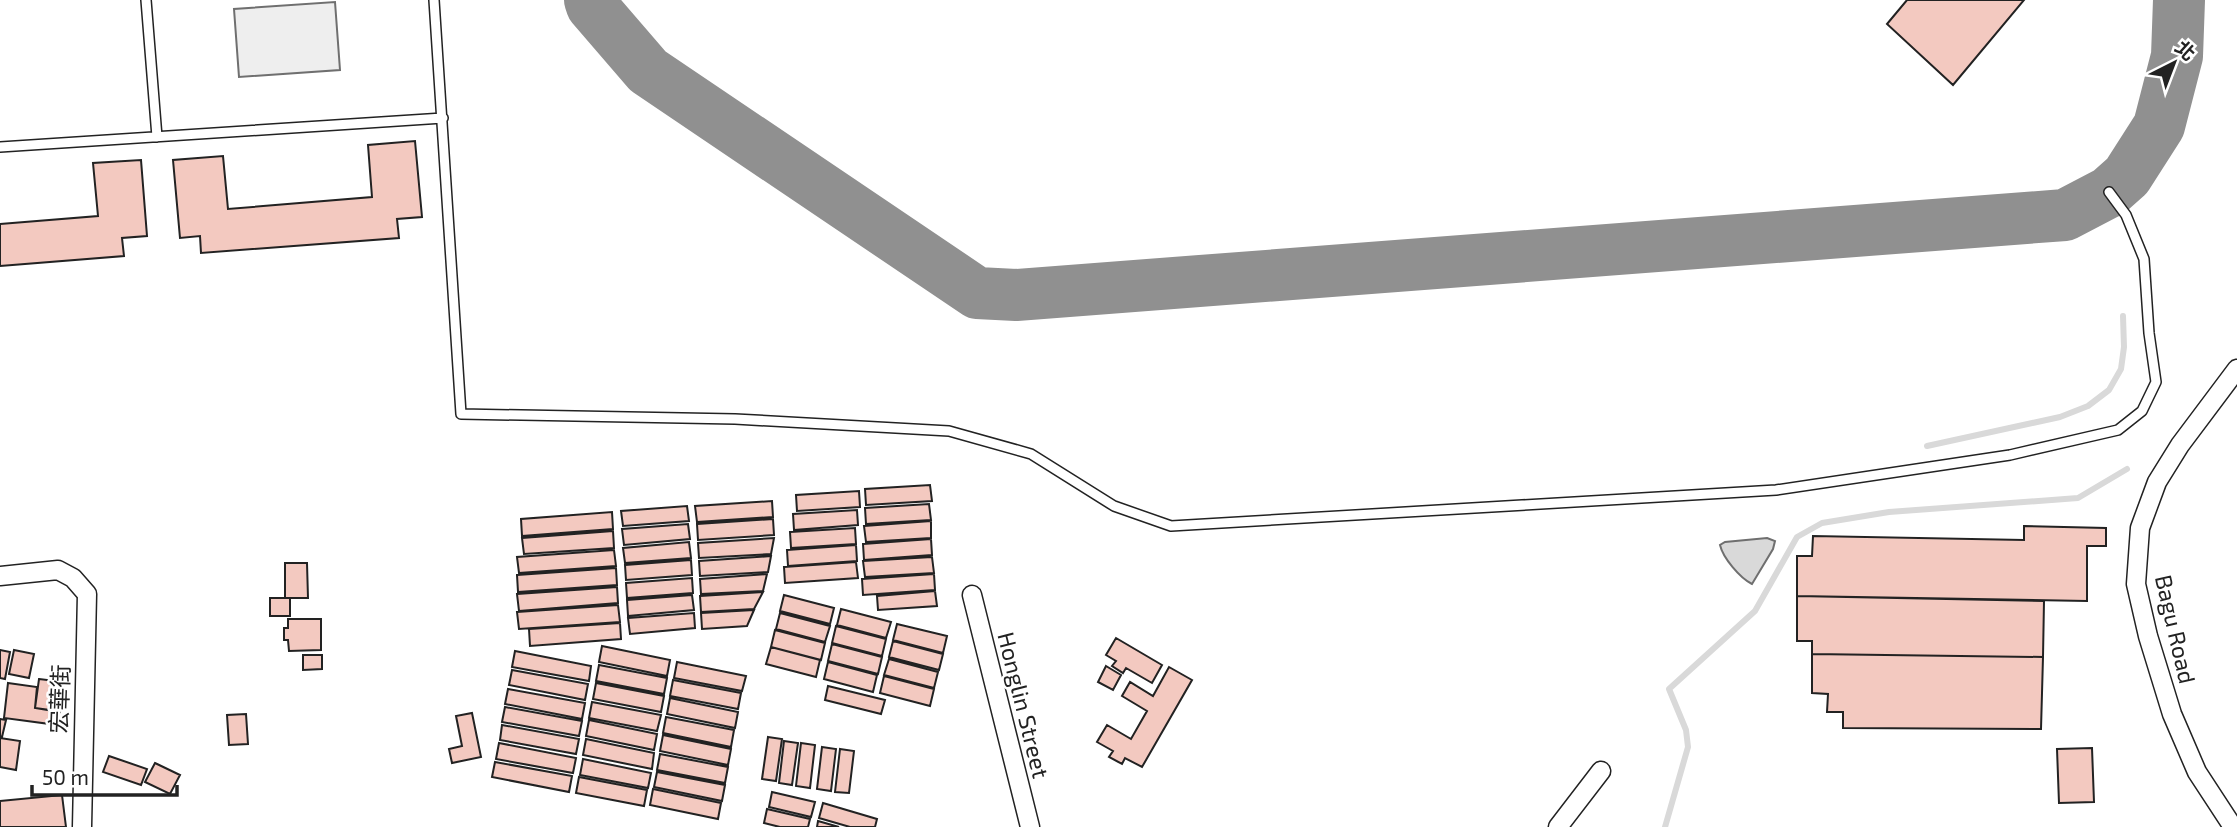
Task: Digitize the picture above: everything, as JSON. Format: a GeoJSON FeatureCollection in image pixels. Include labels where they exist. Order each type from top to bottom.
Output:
{"type":"FeatureCollection","features":[{"type":"Feature","properties":{"kind":"street","name":"Bagu Road"},"geometry":{"type":"LineString","coordinates":[[2234,826],[2197,772],[2172,714],[2148,636],[2136,584],[2140,528],[2157,482],[2180,445],[2237,369]]}},
{"type":"Feature","properties":{"kind":"street","name":"宏華街"},"geometry":{"type":"LineString","coordinates":[[0,576],[58,570],[73,578],[87,594],[82,827]]}},
{"type":"Feature","properties":{"kind":"street","name":"Honglin Street"},"geometry":{"type":"LineString","coordinates":[[972,596],[1030,827]]}},
{"type":"Feature","properties":{"kind":"street"},"geometry":{"type":"LineString","coordinates":[[1558,827],[1601,771]]}},
{"type":"Feature","properties":{"kind":"lane"},"geometry":{"type":"LineString","coordinates":[[146,0],[157,137]]}},
{"type":"Feature","properties":{"kind":"lane"},"geometry":{"type":"LineString","coordinates":[[434,0],[461,414],[735,419],[949,431],[1031,454],[1114,506],[1171,526],[1776,490],[2010,455],[2118,430],[2142,411],[2156,382],[2149,333],[2144,259],[2126,215],[2109,192]]}},
{"type":"Feature","properties":{"kind":"lane"},"geometry":{"type":"LineString","coordinates":[[0,147],[443,118]]}},
{"type":"Feature","properties":{"kind":"shaded area"},"geometry":{"type":"Polygon","coordinates":[[[335,2],[340,70],[239,77],[234,9],[335,2]]]}},
{"type":"Feature","properties":{"kind":"shaded area"},"geometry":{"type":"Polygon","coordinates":[[[1767,538],[1775,541],[1773,549],[1752,584],[1733,567],[1720,545],[1725,542],[1767,538]]]}},
{"type":"Feature","properties":{"kind":"building"},"geometry":{"type":"Polygon","coordinates":[[[1907,0],[2024,0],[1953,85],[1887,24],[1907,0]]]}},
{"type":"Feature","properties":{"kind":"building"},"geometry":{"type":"Polygon","coordinates":[[[415,141],[422,217],[397,219],[399,238],[201,253],[200,236],[180,238],[173,160],[223,156],[228,209],[372,197],[368,145],[415,141]]]}},
{"type":"Feature","properties":{"kind":"building"},"geometry":{"type":"Polygon","coordinates":[[[141,160],[147,236],[122,238],[124,256],[0,266],[0,224],[98,216],[93,163],[141,160]]]}},
{"type":"Feature","properties":{"kind":"building"},"geometry":{"type":"Polygon","coordinates":[[[930,485],[932,501],[866,505],[865,489],[930,485]]]}},
{"type":"Feature","properties":{"kind":"building"},"geometry":{"type":"Polygon","coordinates":[[[859,491],[860,507],[797,511],[796,495],[859,491]]]}},
{"type":"Feature","properties":{"kind":"building"},"geometry":{"type":"Polygon","coordinates":[[[772,501],[773,517],[697,522],[695,506],[772,501]]]}},
{"type":"Feature","properties":{"kind":"building"},"geometry":{"type":"Polygon","coordinates":[[[929,504],[931,520],[866,524],[865,508],[929,504]]]}},
{"type":"Feature","properties":{"kind":"building"},"geometry":{"type":"Polygon","coordinates":[[[687,506],[689,521],[623,526],[621,511],[687,506]]]}},
{"type":"Feature","properties":{"kind":"building"},"geometry":{"type":"Polygon","coordinates":[[[857,510],[858,525],[794,530],[793,514],[857,510]]]}},
{"type":"Feature","properties":{"kind":"building"},"geometry":{"type":"Polygon","coordinates":[[[612,512],[613,529],[522,536],[521,519],[612,512]]]}},
{"type":"Feature","properties":{"kind":"building"},"geometry":{"type":"Polygon","coordinates":[[[773,519],[774,535],[698,540],[697,524],[773,519]]]}},
{"type":"Feature","properties":{"kind":"building"},"geometry":{"type":"Polygon","coordinates":[[[931,521],[931,538],[866,542],[864,526],[931,521]]]}},
{"type":"Feature","properties":{"kind":"building"},"geometry":{"type":"Polygon","coordinates":[[[688,524],[690,539],[624,545],[622,529],[688,524]]]}},
{"type":"Feature","properties":{"kind":"building"},"geometry":{"type":"Polygon","coordinates":[[[2024,526],[2106,528],[2106,546],[2087,546],[2087,601],[1797,596],[1797,556],[1812,556],[1813,536],[2024,540],[2024,526]]]}},
{"type":"Feature","properties":{"kind":"building"},"geometry":{"type":"Polygon","coordinates":[[[855,528],[856,544],[791,548],[790,532],[855,528]]]}},
{"type":"Feature","properties":{"kind":"building"},"geometry":{"type":"Polygon","coordinates":[[[613,531],[614,548],[524,554],[522,538],[613,531]]]}},
{"type":"Feature","properties":{"kind":"building"},"geometry":{"type":"Polygon","coordinates":[[[774,538],[771,554],[699,558],[698,543],[774,538]]]}},
{"type":"Feature","properties":{"kind":"building"},"geometry":{"type":"Polygon","coordinates":[[[931,539],[932,555],[864,560],[863,544],[931,539]]]}},
{"type":"Feature","properties":{"kind":"building"},"geometry":{"type":"Polygon","coordinates":[[[689,542],[691,558],[625,563],[623,548],[689,542]]]}},
{"type":"Feature","properties":{"kind":"building"},"geometry":{"type":"Polygon","coordinates":[[[856,545],[857,561],[788,566],[787,550],[856,545]]]}},
{"type":"Feature","properties":{"kind":"building"},"geometry":{"type":"Polygon","coordinates":[[[614,550],[616,566],[519,573],[517,557],[614,550]]]}},
{"type":"Feature","properties":{"kind":"building"},"geometry":{"type":"Polygon","coordinates":[[[771,556],[768,572],[700,576],[699,561],[771,556]]]}},
{"type":"Feature","properties":{"kind":"building"},"geometry":{"type":"Polygon","coordinates":[[[932,557],[934,573],[865,577],[863,561],[932,557]]]}},
{"type":"Feature","properties":{"kind":"building"},"geometry":{"type":"Polygon","coordinates":[[[691,560],[692,575],[626,580],[625,565],[691,560]]]}},
{"type":"Feature","properties":{"kind":"building"},"geometry":{"type":"Polygon","coordinates":[[[856,562],[858,578],[785,583],[784,567],[856,562]]]}},
{"type":"Feature","properties":{"kind":"building"},"geometry":{"type":"Polygon","coordinates":[[[285,563],[307,563],[308,598],[285,598],[285,563]]]}},
{"type":"Feature","properties":{"kind":"building"},"geometry":{"type":"Polygon","coordinates":[[[616,568],[617,585],[518,592],[517,575],[616,568]]]}},
{"type":"Feature","properties":{"kind":"building"},"geometry":{"type":"Polygon","coordinates":[[[767,574],[763,591],[701,594],[700,579],[767,574]]]}},
{"type":"Feature","properties":{"kind":"building"},"geometry":{"type":"Polygon","coordinates":[[[934,574],[935,590],[863,595],[862,579],[934,574]]]}},
{"type":"Feature","properties":{"kind":"building"},"geometry":{"type":"Polygon","coordinates":[[[692,578],[693,593],[627,598],[626,583],[692,578]]]}},
{"type":"Feature","properties":{"kind":"building"},"geometry":{"type":"Polygon","coordinates":[[[617,587],[618,603],[519,611],[517,594],[617,587]]]}},
{"type":"Feature","properties":{"kind":"building"},"geometry":{"type":"Polygon","coordinates":[[[935,591],[937,606],[878,610],[877,596],[935,591]]]}},
{"type":"Feature","properties":{"kind":"building"},"geometry":{"type":"Polygon","coordinates":[[[763,592],[754,609],[701,612],[700,596],[763,592]]]}},
{"type":"Feature","properties":{"kind":"building"},"geometry":{"type":"Polygon","coordinates":[[[692,595],[694,610],[628,616],[627,600],[692,595]]]}},
{"type":"Feature","properties":{"kind":"building"},"geometry":{"type":"Polygon","coordinates":[[[784,595],[834,608],[830,624],[780,611],[784,595]]]}},
{"type":"Feature","properties":{"kind":"building"},"geometry":{"type":"Polygon","coordinates":[[[1797,596],[2044,601],[2043,657],[1812,654],[1812,641],[1797,641],[1797,596]]]}},
{"type":"Feature","properties":{"kind":"building"},"geometry":{"type":"Polygon","coordinates":[[[270,598],[290,598],[290,616],[270,616],[270,598]]]}},
{"type":"Feature","properties":{"kind":"building"},"geometry":{"type":"Polygon","coordinates":[[[618,605],[620,622],[519,629],[517,612],[618,605]]]}},
{"type":"Feature","properties":{"kind":"building"},"geometry":{"type":"Polygon","coordinates":[[[841,609],[891,622],[886,638],[837,625],[841,609]]]}},
{"type":"Feature","properties":{"kind":"building"},"geometry":{"type":"Polygon","coordinates":[[[754,610],[747,626],[702,629],[701,613],[754,610]]]}},
{"type":"Feature","properties":{"kind":"building"},"geometry":{"type":"Polygon","coordinates":[[[694,613],[695,628],[630,634],[628,618],[694,613]]]}},
{"type":"Feature","properties":{"kind":"building"},"geometry":{"type":"Polygon","coordinates":[[[780,613],[830,626],[825,642],[776,629],[780,613]]]}},
{"type":"Feature","properties":{"kind":"building"},"geometry":{"type":"Polygon","coordinates":[[[288,619],[321,619],[321,650],[289,651],[288,640],[284,640],[284,628],[288,628],[288,619]]]}},
{"type":"Feature","properties":{"kind":"building"},"geometry":{"type":"Polygon","coordinates":[[[620,623],[621,639],[530,646],[529,629],[620,623]]]}},
{"type":"Feature","properties":{"kind":"building"},"geometry":{"type":"Polygon","coordinates":[[[897,624],[947,636],[943,653],[893,640],[897,624]]]}},
{"type":"Feature","properties":{"kind":"building"},"geometry":{"type":"Polygon","coordinates":[[[836,626],[886,639],[882,656],[832,643],[836,626]]]}},
{"type":"Feature","properties":{"kind":"building"},"geometry":{"type":"Polygon","coordinates":[[[775,630],[825,643],[821,660],[771,647],[775,630]]]}},
{"type":"Feature","properties":{"kind":"building"},"geometry":{"type":"Polygon","coordinates":[[[1116,638],[1162,665],[1152,683],[1126,668],[1123,673],[1112,666],[1116,661],[1106,655],[1116,638]]]}},
{"type":"Feature","properties":{"kind":"building"},"geometry":{"type":"Polygon","coordinates":[[[893,641],[943,654],[939,670],[889,657],[893,641]]]}},
{"type":"Feature","properties":{"kind":"building"},"geometry":{"type":"Polygon","coordinates":[[[832,644],[882,657],[878,674],[828,661],[832,644]]]}},
{"type":"Feature","properties":{"kind":"building"},"geometry":{"type":"Polygon","coordinates":[[[602,646],[670,660],[667,676],[599,662],[602,646]]]}},
{"type":"Feature","properties":{"kind":"building"},"geometry":{"type":"Polygon","coordinates":[[[771,647],[820,660],[816,677],[766,664],[771,647]]]}},
{"type":"Feature","properties":{"kind":"building"},"geometry":{"type":"Polygon","coordinates":[[[0,650],[10,652],[5,679],[0,678],[0,650]]]}},
{"type":"Feature","properties":{"kind":"building"},"geometry":{"type":"Polygon","coordinates":[[[14,650],[34,654],[29,678],[9,674],[14,650]]]}},
{"type":"Feature","properties":{"kind":"building"},"geometry":{"type":"Polygon","coordinates":[[[515,651],[591,666],[589,681],[512,667],[515,651]]]}},
{"type":"Feature","properties":{"kind":"building"},"geometry":{"type":"Polygon","coordinates":[[[1812,654],[2043,657],[2041,729],[1843,728],[1843,712],[1827,712],[1828,694],[1812,693],[1812,654]]]}},
{"type":"Feature","properties":{"kind":"building"},"geometry":{"type":"Polygon","coordinates":[[[303,655],[322,655],[322,669],[303,670],[303,655]]]}},
{"type":"Feature","properties":{"kind":"building"},"geometry":{"type":"Polygon","coordinates":[[[889,659],[938,672],[934,688],[884,675],[889,659]]]}},
{"type":"Feature","properties":{"kind":"building"},"geometry":{"type":"Polygon","coordinates":[[[677,662],[746,676],[742,691],[674,678],[677,662]]]}},
{"type":"Feature","properties":{"kind":"building"},"geometry":{"type":"Polygon","coordinates":[[[828,662],[877,675],[873,692],[824,679],[828,662]]]}},
{"type":"Feature","properties":{"kind":"building"},"geometry":{"type":"Polygon","coordinates":[[[599,665],[667,678],[664,694],[596,681],[599,665]]]}},
{"type":"Feature","properties":{"kind":"building"},"geometry":{"type":"Polygon","coordinates":[[[1106,666],[1121,675],[1113,690],[1098,682],[1106,666]]]}},
{"type":"Feature","properties":{"kind":"building"},"geometry":{"type":"Polygon","coordinates":[[[1169,667],[1192,680],[1142,767],[1125,758],[1122,764],[1109,757],[1113,751],[1097,742],[1107,725],[1131,739],[1147,711],[1122,696],[1130,682],[1153,696],[1169,667]]]}},
{"type":"Feature","properties":{"kind":"building"},"geometry":{"type":"Polygon","coordinates":[[[512,670],[588,684],[585,700],[509,685],[512,670]]]}},
{"type":"Feature","properties":{"kind":"building"},"geometry":{"type":"Polygon","coordinates":[[[884,676],[934,689],[930,706],[880,693],[884,676]]]}},
{"type":"Feature","properties":{"kind":"building"},"geometry":{"type":"Polygon","coordinates":[[[39,679],[64,682],[60,712],[35,708],[39,679]]]}},
{"type":"Feature","properties":{"kind":"building"},"geometry":{"type":"Polygon","coordinates":[[[673,680],[741,693],[738,709],[670,696],[673,680]]]}},
{"type":"Feature","properties":{"kind":"building"},"geometry":{"type":"Polygon","coordinates":[[[8,683],[37,687],[35,708],[51,710],[50,724],[4,718],[8,683]]]}},
{"type":"Feature","properties":{"kind":"building"},"geometry":{"type":"Polygon","coordinates":[[[596,683],[664,696],[661,712],[593,699],[596,683]]]}},
{"type":"Feature","properties":{"kind":"building"},"geometry":{"type":"Polygon","coordinates":[[[828,686],[885,700],[881,714],[825,700],[828,686]]]}},
{"type":"Feature","properties":{"kind":"building"},"geometry":{"type":"Polygon","coordinates":[[[508,689],[585,703],[582,719],[505,704],[508,689]]]}},
{"type":"Feature","properties":{"kind":"building"},"geometry":{"type":"Polygon","coordinates":[[[670,698],[738,712],[735,728],[667,714],[670,698]]]}},
{"type":"Feature","properties":{"kind":"building"},"geometry":{"type":"Polygon","coordinates":[[[592,702],[661,715],[657,731],[589,718],[592,702]]]}},
{"type":"Feature","properties":{"kind":"building"},"geometry":{"type":"Polygon","coordinates":[[[505,707],[582,721],[579,736],[502,722],[505,707]]]}},
{"type":"Feature","properties":{"kind":"building"},"geometry":{"type":"Polygon","coordinates":[[[472,713],[481,757],[452,763],[449,749],[462,746],[456,716],[472,713]]]}},
{"type":"Feature","properties":{"kind":"building"},"geometry":{"type":"Polygon","coordinates":[[[246,714],[248,744],[229,745],[227,715],[246,714]]]}},
{"type":"Feature","properties":{"kind":"building"},"geometry":{"type":"Polygon","coordinates":[[[666,717],[734,730],[731,747],[663,733],[666,717]]]}},
{"type":"Feature","properties":{"kind":"building"},"geometry":{"type":"Polygon","coordinates":[[[0,719],[6,720],[2,737],[0,736],[0,719]]]}},
{"type":"Feature","properties":{"kind":"building"},"geometry":{"type":"Polygon","coordinates":[[[589,720],[657,734],[654,750],[586,736],[589,720]]]}},
{"type":"Feature","properties":{"kind":"building"},"geometry":{"type":"Polygon","coordinates":[[[502,725],[579,739],[576,754],[500,740],[502,725]]]}},
{"type":"Feature","properties":{"kind":"building"},"geometry":{"type":"Polygon","coordinates":[[[663,735],[731,749],[728,765],[660,751],[663,735]]]}},
{"type":"Feature","properties":{"kind":"building"},"geometry":{"type":"Polygon","coordinates":[[[768,737],[782,739],[776,781],[762,779],[768,737]]]}},
{"type":"Feature","properties":{"kind":"building"},"geometry":{"type":"Polygon","coordinates":[[[0,738],[20,741],[16,770],[0,767],[0,738]]]}},
{"type":"Feature","properties":{"kind":"building"},"geometry":{"type":"Polygon","coordinates":[[[586,739],[654,753],[652,769],[583,755],[586,739]]]}},
{"type":"Feature","properties":{"kind":"building"},"geometry":{"type":"Polygon","coordinates":[[[784,741],[798,743],[792,785],[779,783],[784,741]]]}},
{"type":"Feature","properties":{"kind":"building"},"geometry":{"type":"Polygon","coordinates":[[[499,743],[576,758],[573,773],[496,759],[499,743]]]}},
{"type":"Feature","properties":{"kind":"building"},"geometry":{"type":"Polygon","coordinates":[[[801,743],[815,745],[810,788],[796,786],[801,743]]]}},
{"type":"Feature","properties":{"kind":"building"},"geometry":{"type":"Polygon","coordinates":[[[822,747],[836,749],[831,791],[817,789],[822,747]]]}},
{"type":"Feature","properties":{"kind":"building"},"geometry":{"type":"Polygon","coordinates":[[[2092,748],[2094,802],[2059,803],[2057,749],[2092,748]]]}},
{"type":"Feature","properties":{"kind":"building"},"geometry":{"type":"Polygon","coordinates":[[[840,749],[854,751],[849,793],[835,792],[840,749]]]}},
{"type":"Feature","properties":{"kind":"building"},"geometry":{"type":"Polygon","coordinates":[[[660,754],[728,767],[725,783],[657,770],[660,754]]]}},
{"type":"Feature","properties":{"kind":"building"},"geometry":{"type":"Polygon","coordinates":[[[109,756],[147,769],[141,785],[103,772],[109,756]]]}},
{"type":"Feature","properties":{"kind":"building"},"geometry":{"type":"Polygon","coordinates":[[[583,759],[651,773],[648,788],[580,775],[583,759]]]}},
{"type":"Feature","properties":{"kind":"building"},"geometry":{"type":"Polygon","coordinates":[[[495,762],[572,776],[569,792],[492,777],[495,762]]]}},
{"type":"Feature","properties":{"kind":"building"},"geometry":{"type":"Polygon","coordinates":[[[155,763],[180,775],[170,794],[145,782],[155,763]]]}},
{"type":"Feature","properties":{"kind":"building"},"geometry":{"type":"Polygon","coordinates":[[[657,772],[725,785],[722,801],[654,787],[657,772]]]}},
{"type":"Feature","properties":{"kind":"building"},"geometry":{"type":"Polygon","coordinates":[[[579,777],[647,790],[644,806],[576,793],[579,777]]]}},
{"type":"Feature","properties":{"kind":"building"},"geometry":{"type":"Polygon","coordinates":[[[653,789],[721,803],[718,819],[650,805],[653,789]]]}},
{"type":"Feature","properties":{"kind":"building"},"geometry":{"type":"Polygon","coordinates":[[[772,792],[815,802],[811,817],[769,807],[772,792]]]}},
{"type":"Feature","properties":{"kind":"building"},"geometry":{"type":"Polygon","coordinates":[[[62,795],[66,827],[0,827],[0,801],[62,795]]]}},
{"type":"Feature","properties":{"kind":"building"},"geometry":{"type":"Polygon","coordinates":[[[823,803],[877,819],[875,827],[850,827],[819,818],[823,803]]]}},
{"type":"Feature","properties":{"kind":"building"},"geometry":{"type":"Polygon","coordinates":[[[767,809],[810,819],[808,827],[780,827],[764,823],[767,809]]]}},
{"type":"Feature","properties":{"kind":"building"},"geometry":{"type":"Polygon","coordinates":[[[818,821],[839,827],[817,827],[818,821]]]}},
{"type":"Feature","properties":{"kind":"waterway"},"geometry":{"type":"LineString","coordinates":[[1927,446],[2060,417],[2088,406],[2109,390],[2121,369],[2124,347],[2123,316]]}},
{"type":"Feature","properties":{"kind":"waterway"},"geometry":{"type":"LineString","coordinates":[[1665,827],[1688,747],[1686,730],[1669,689],[1755,611],[1797,537],[1822,523],[1889,512],[2078,498],[2127,469]]}},
{"type":"Feature","properties":{"kind":"taxiway"},"geometry":{"type":"LineString","coordinates":[[590,0],[592,6],[648,71],[977,293],[1016,295],[2065,215],[2109,192],[2127,176],[2159,126],[2177,56],[2179,0]]}}]}
